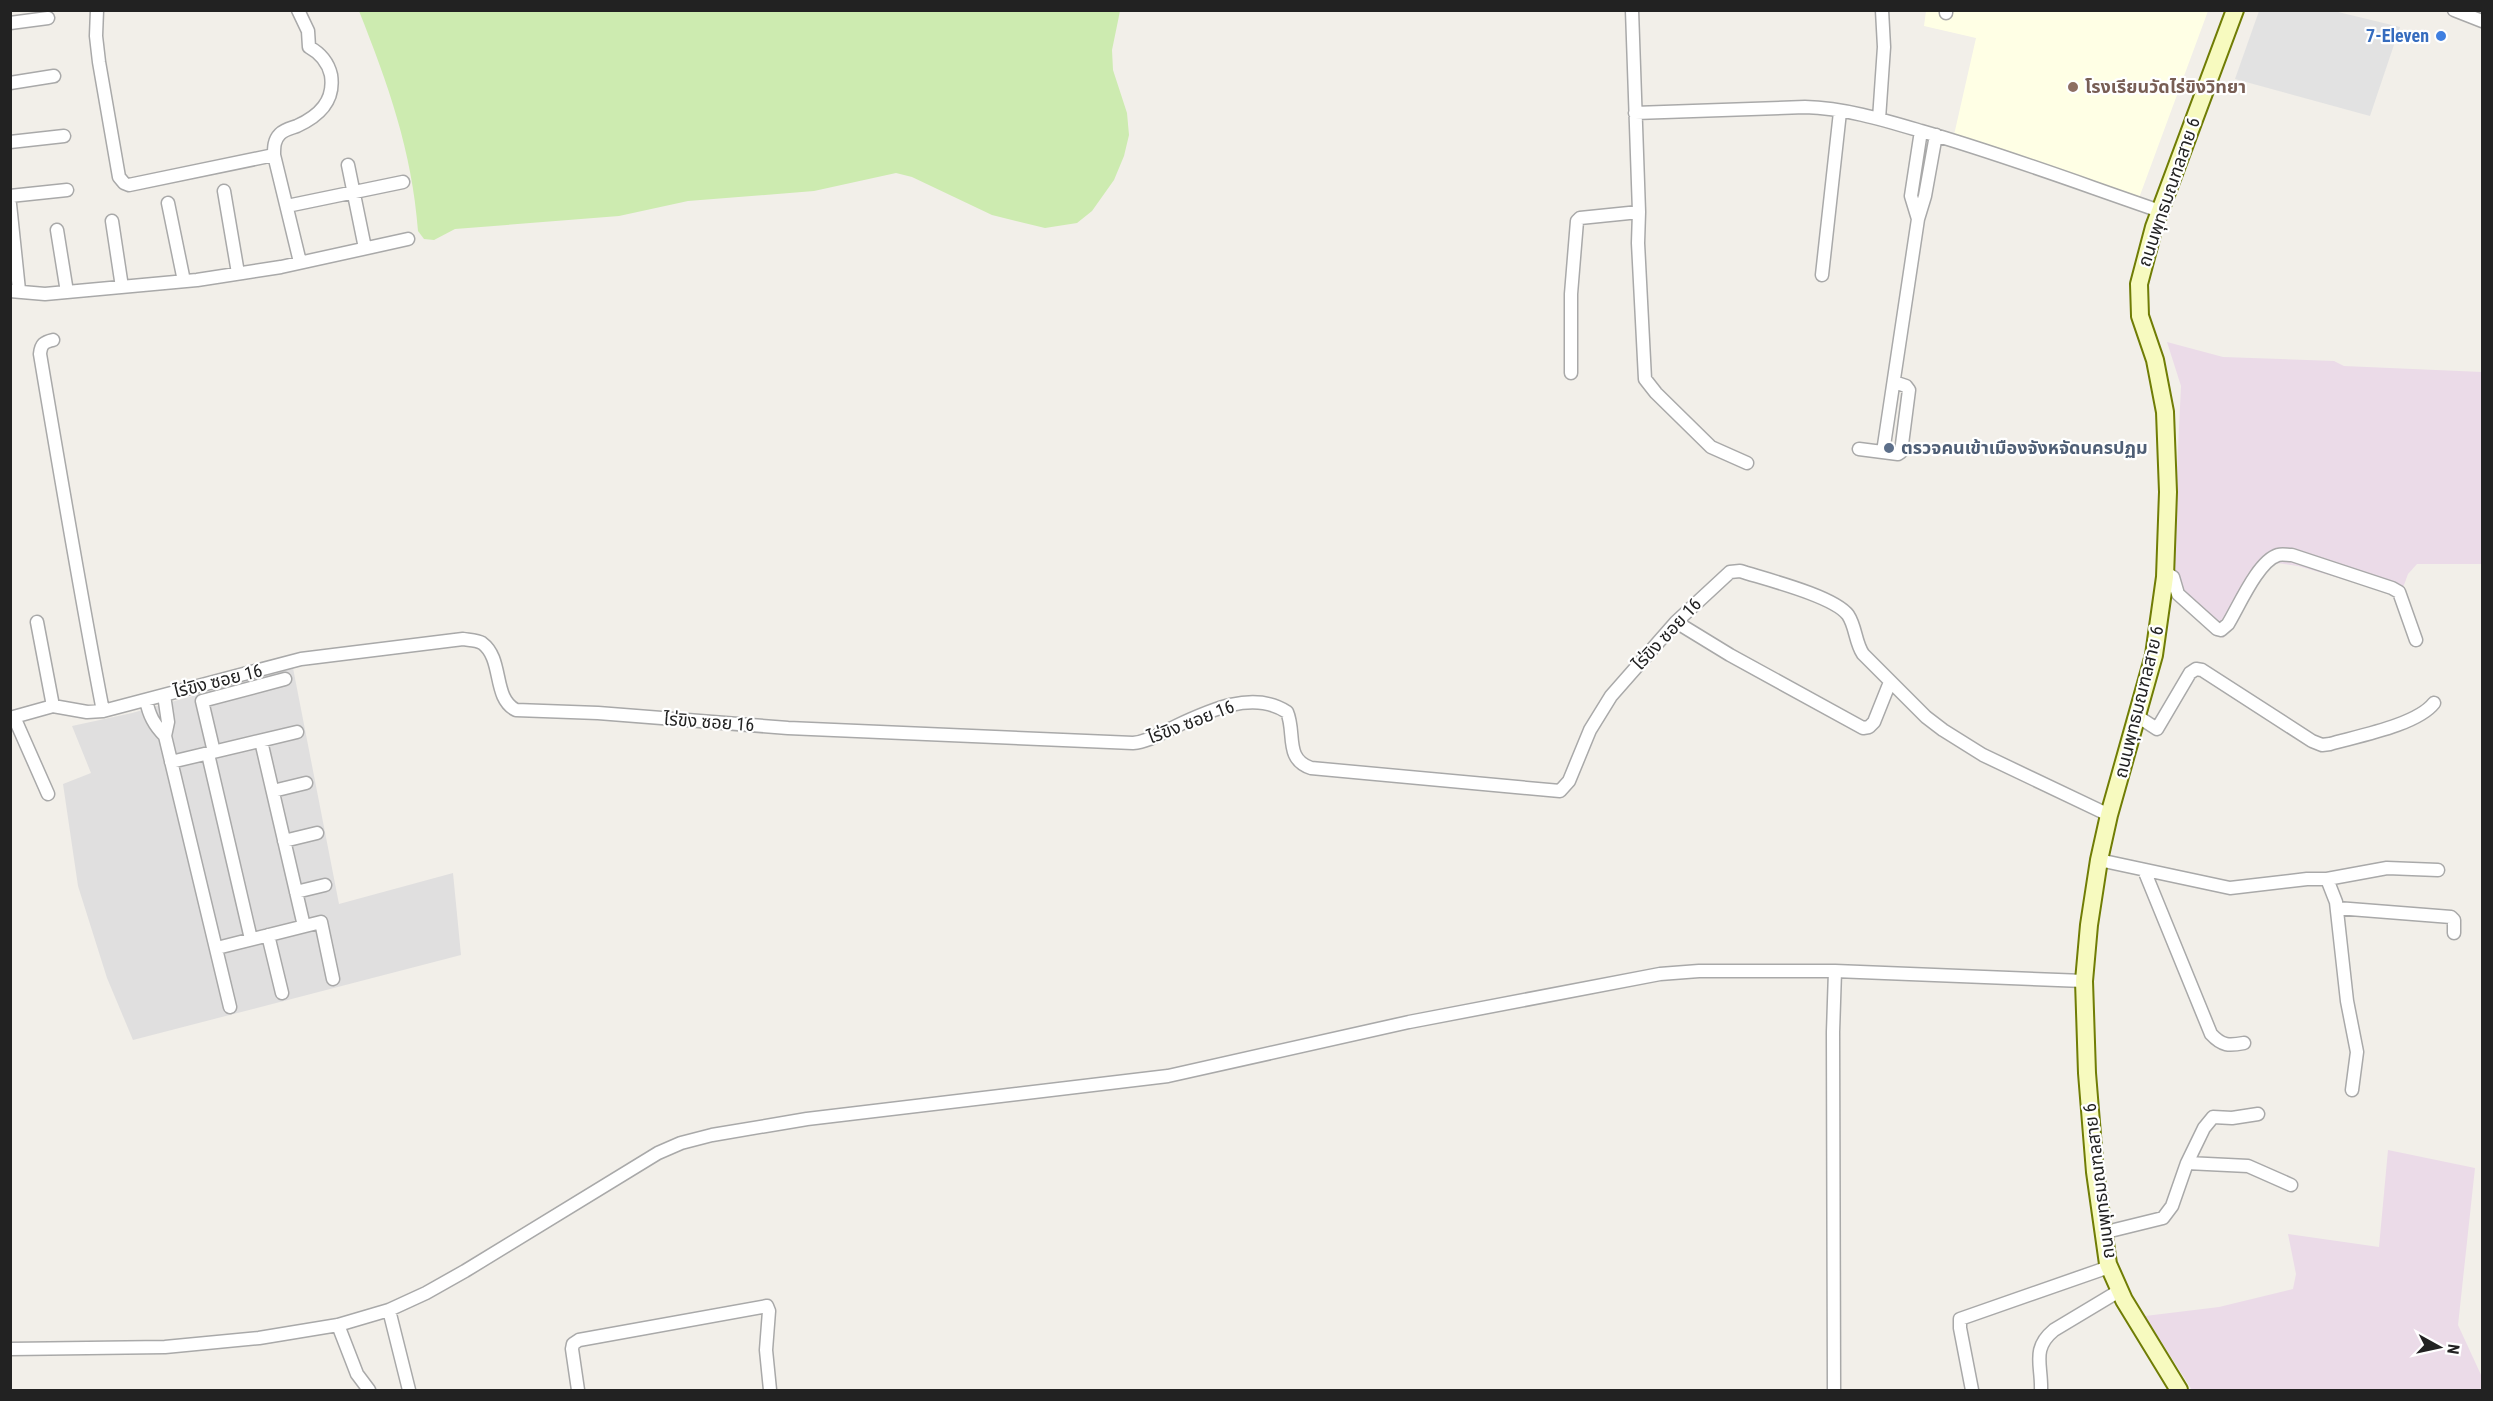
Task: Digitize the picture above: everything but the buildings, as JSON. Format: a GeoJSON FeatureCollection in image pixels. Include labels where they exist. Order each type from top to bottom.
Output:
{"type":"FeatureCollection","features":[{"type":"Feature","properties":{"kind":"main road","name":"ถนนพุทธมณฑลสาย 6"},"geometry":{"type":"LineString","coordinates":[[2180,1390],[2136,1320],[2109,1267],[2102,1233],[2087,1073],[2085,981],[2089,925],[2098,860],[2154,655],[2165,575],[2168,492],[2165,412],[2155,360],[2143,328],[2139,302],[2142,267],[2160,211],[2235,10]]}},
{"type":"Feature","properties":{"kind":"street"},"geometry":{"type":"LineString","coordinates":[[97,10],[96,36],[99,62],[119,177],[124,183],[129,185],[274,155]]}},
{"type":"Feature","properties":{"kind":"street"},"geometry":{"type":"LineString","coordinates":[[298,10],[308,31],[309,46],[326,62],[331,87],[328,101],[318,113],[280,133],[274,144],[274,155],[300,262]]}},
{"type":"Feature","properties":{"kind":"street"},"geometry":{"type":"LineString","coordinates":[[1632,10],[1638,243],[1646,379],[1656,393],[1712,447],[1747,463]]}},
{"type":"Feature","properties":{"kind":"street"},"geometry":{"type":"LineString","coordinates":[[1879,118],[1884,47],[1882,10]]}},
{"type":"Feature","properties":{"kind":"street"},"geometry":{"type":"LineString","coordinates":[[2454,10],[2482,21]]}},
{"type":"Feature","properties":{"kind":"street"},"geometry":{"type":"LineString","coordinates":[[10,23],[48,18]]}},
{"type":"Feature","properties":{"kind":"street"},"geometry":{"type":"LineString","coordinates":[[10,83],[54,76]]}},
{"type":"Feature","properties":{"kind":"street"},"geometry":{"type":"LineString","coordinates":[[1635,113],[1805,107],[1824,108],[1879,118],[2160,211]]}},
{"type":"Feature","properties":{"kind":"street"},"geometry":{"type":"LineString","coordinates":[[1822,275],[1840,112]]}},
{"type":"Feature","properties":{"kind":"street"},"geometry":{"type":"LineString","coordinates":[[1918,219],[1911,196],[1921,131]]}},
{"type":"Feature","properties":{"kind":"street"},"geometry":{"type":"LineString","coordinates":[[1882,452],[1918,219],[1926,196],[1936,135]]}},
{"type":"Feature","properties":{"kind":"street"},"geometry":{"type":"LineString","coordinates":[[10,142],[64,136]]}},
{"type":"Feature","properties":{"kind":"street"},"geometry":{"type":"LineString","coordinates":[[348,165],[365,248]]}},
{"type":"Feature","properties":{"kind":"street"},"geometry":{"type":"LineString","coordinates":[[287,206],[403,182]]}},
{"type":"Feature","properties":{"kind":"street"},"geometry":{"type":"LineString","coordinates":[[10,196],[67,190]]}},
{"type":"Feature","properties":{"kind":"street"},"geometry":{"type":"LineString","coordinates":[[224,191],[238,273]]}},
{"type":"Feature","properties":{"kind":"street"},"geometry":{"type":"LineString","coordinates":[[168,202],[184,281]]}},
{"type":"Feature","properties":{"kind":"street"},"geometry":{"type":"LineString","coordinates":[[11,206],[15,291],[45,294],[184,281],[238,273],[408,239]]}},
{"type":"Feature","properties":{"kind":"street"},"geometry":{"type":"LineString","coordinates":[[1571,373],[1571,294],[1577,221],[1580,218],[1639,212]]}},
{"type":"Feature","properties":{"kind":"street"},"geometry":{"type":"LineString","coordinates":[[112,221],[122,287]]}},
{"type":"Feature","properties":{"kind":"street"},"geometry":{"type":"LineString","coordinates":[[57,230],[67,292]]}},
{"type":"Feature","properties":{"kind":"street"},"geometry":{"type":"LineString","coordinates":[[53,340],[44,342],[40,346],[40,354],[71,530],[79,591],[103,711]]}},
{"type":"Feature","properties":{"kind":"street"},"geometry":{"type":"LineString","coordinates":[[1859,448],[1898,454],[1901,452],[1909,390],[1906,386],[1894,382]]}},
{"type":"Feature","properties":{"kind":"street"},"geometry":{"type":"LineString","coordinates":[[2165,575],[2173,577],[2178,594],[2217,629],[2221,630],[2228,624],[2260,568],[2271,558],[2280,554],[2292,555],[2399,592],[2416,640]]}},
{"type":"Feature","properties":{"kind":"street","name":"ไร่ขิง ซอย 16"},"geometry":{"type":"LineString","coordinates":[[12,718],[53,706],[87,712],[103,711],[301,659],[463,639],[481,643],[492,656],[506,702],[516,710],[598,713],[788,728],[1133,743],[1146,740],[1223,707],[1239,703],[1260,703],[1287,711],[1291,721],[1294,755],[1301,764],[1311,768],[1560,791],[1569,781],[1600,711],[1676,622],[1730,572],[1740,571],[1838,606],[1851,621],[1858,647],[1863,654],[1926,717],[1983,755],[2109,815]]}},
{"type":"Feature","properties":{"kind":"street"},"geometry":{"type":"LineString","coordinates":[[37,621],[53,706]]}},
{"type":"Feature","properties":{"kind":"street"},"geometry":{"type":"LineString","coordinates":[[1676,622],[1730,655],[1860,727],[1869,727],[1874,722],[1890,682]]}},
{"type":"Feature","properties":{"kind":"street"},"geometry":{"type":"LineString","coordinates":[[2137,716],[2157,729],[2190,673],[2196,669],[2202,670],[2285,724],[2322,745],[2411,720],[2424,714],[2434,703]]}},
{"type":"Feature","properties":{"kind":"street"},"geometry":{"type":"LineString","coordinates":[[250,939],[202,700],[285,679]]}},
{"type":"Feature","properties":{"kind":"street"},"geometry":{"type":"LineString","coordinates":[[164,694],[168,722],[165,736],[230,1007]]}},
{"type":"Feature","properties":{"kind":"street"},"geometry":{"type":"LineString","coordinates":[[146,700],[155,726],[165,736]]}},
{"type":"Feature","properties":{"kind":"street"},"geometry":{"type":"LineString","coordinates":[[12,718],[48,794]]}},
{"type":"Feature","properties":{"kind":"street"},"geometry":{"type":"LineString","coordinates":[[171,762],[297,732]]}},
{"type":"Feature","properties":{"kind":"street"},"geometry":{"type":"LineString","coordinates":[[261,741],[304,926]]}},
{"type":"Feature","properties":{"kind":"street"},"geometry":{"type":"LineString","coordinates":[[273,791],[306,783]]}},
{"type":"Feature","properties":{"kind":"street"},"geometry":{"type":"LineString","coordinates":[[284,841],[317,833]]}},
{"type":"Feature","properties":{"kind":"street"},"geometry":{"type":"LineString","coordinates":[[2098,860],[2230,888],[2307,879],[2327,879],[2387,868],[2438,870]]}},
{"type":"Feature","properties":{"kind":"street"},"geometry":{"type":"LineString","coordinates":[[2144,870],[2211,1034],[2221,1044],[2228,1046],[2244,1043]]}},
{"type":"Feature","properties":{"kind":"street"},"geometry":{"type":"LineString","coordinates":[[2327,879],[2334,893],[2337,908],[2347,1001],[2357,1052],[2352,1090]]}},
{"type":"Feature","properties":{"kind":"street"},"geometry":{"type":"LineString","coordinates":[[296,892],[326,885]]}},
{"type":"Feature","properties":{"kind":"street"},"geometry":{"type":"LineString","coordinates":[[2337,908],[2451,917],[2454,920],[2454,933]]}},
{"type":"Feature","properties":{"kind":"street"},"geometry":{"type":"LineString","coordinates":[[217,948],[321,922],[333,979]]}},
{"type":"Feature","properties":{"kind":"street"},"geometry":{"type":"LineString","coordinates":[[268,935],[282,993]]}},
{"type":"Feature","properties":{"kind":"street"},"geometry":{"type":"LineString","coordinates":[[10,1349],[165,1347],[259,1338],[338,1324],[389,1310],[465,1271],[636,1165],[681,1143],[712,1135],[807,1119],[1168,1076],[1408,1022],[1659,975],[1699,971],[1835,971],[2085,981]]}},
{"type":"Feature","properties":{"kind":"street"},"geometry":{"type":"LineString","coordinates":[[1834,1390],[1833,1032],[1835,971]]}},
{"type":"Feature","properties":{"kind":"street"},"geometry":{"type":"LineString","coordinates":[[2102,1233],[2163,1218],[2172,1206],[2187,1163],[2204,1128],[2213,1117],[2232,1118],[2258,1114]]}},
{"type":"Feature","properties":{"kind":"street"},"geometry":{"type":"LineString","coordinates":[[2187,1163],[2248,1166],[2291,1185]]}},
{"type":"Feature","properties":{"kind":"street"},"geometry":{"type":"LineString","coordinates":[[1972,1390],[1959,1326],[1960,1319],[2109,1267]]}},
{"type":"Feature","properties":{"kind":"street"},"geometry":{"type":"LineString","coordinates":[[2041,1390],[2039,1348],[2044,1338],[2054,1330],[2122,1295]]}},
{"type":"Feature","properties":{"kind":"street"},"geometry":{"type":"LineString","coordinates":[[578,1390],[572,1349],[573,1344],[579,1340],[767,1306],[769,1308],[766,1350],[770,1390]]}},
{"type":"Feature","properties":{"kind":"street"},"geometry":{"type":"LineString","coordinates":[[389,1310],[409,1390]]}},
{"type":"Feature","properties":{"kind":"street"},"geometry":{"type":"LineString","coordinates":[[338,1324],[357,1374],[369,1390]]}},
{"type":"Feature","properties":{"kind":"shaded area","name":"โรงเรียนวัดไร่ขิงวิทยา"},"geometry":{"type":"Polygon","coordinates":[[[1926,11],[2208,11],[2139,198],[1954,135],[1976,38],[1924,26],[1926,11]]]}},
{"type":"Feature","properties":{"kind":"shaded area"},"geometry":{"type":"Polygon","coordinates":[[[2259,11],[2334,11],[2400,27],[2370,116],[2235,79],[2259,11]]]}},
{"type":"Feature","properties":{"kind":"shaded area"},"geometry":{"type":"Polygon","coordinates":[[[2167,342],[2223,357],[2334,361],[2344,366],[2482,372],[2482,564],[2417,564],[2408,574],[2400,596],[2298,566],[2269,562],[2223,638],[2171,594],[2181,386],[2167,342]]]}},
{"type":"Feature","properties":{"kind":"shaded area"},"geometry":{"type":"Polygon","coordinates":[[[293,668],[339,904],[453,873],[461,955],[133,1040],[107,978],[78,886],[63,784],[91,773],[72,726],[132,713],[293,668]]]}},
{"type":"Feature","properties":{"kind":"shaded area"},"geometry":{"type":"Polygon","coordinates":[[[2388,1150],[2475,1168],[2458,1325],[2482,1377],[2482,1390],[2192,1390],[2145,1316],[2219,1307],[2293,1289],[2296,1274],[2288,1234],[2379,1247],[2388,1150]]]}},
{"type":"Feature","properties":{"kind":"green space"},"geometry":{"type":"Polygon","coordinates":[[[359,11],[1120,11],[1112,50],[1113,70],[1127,113],[1129,135],[1124,156],[1114,180],[1092,211],[1077,223],[1045,228],[992,215],[912,177],[896,173],[814,191],[688,201],[619,216],[455,229],[434,240],[424,239],[418,231],[410,173],[397,118],[359,11]]]}},
{"type":"Feature","properties":{"kind":"place","name":"7-Eleven"},"geometry":{"type":"Point","coordinates":[2441,36]}},
{"type":"Feature","properties":{"kind":"place","name":"โรงเรียนวัดไร่ขิงวิทยา"},"geometry":{"type":"Point","coordinates":[2073,87]}},
{"type":"Feature","properties":{"kind":"place","name":"ตรวจคนเข้าเมืองจังหจัดนครปฏม"},"geometry":{"type":"Point","coordinates":[1889,448]}}]}
